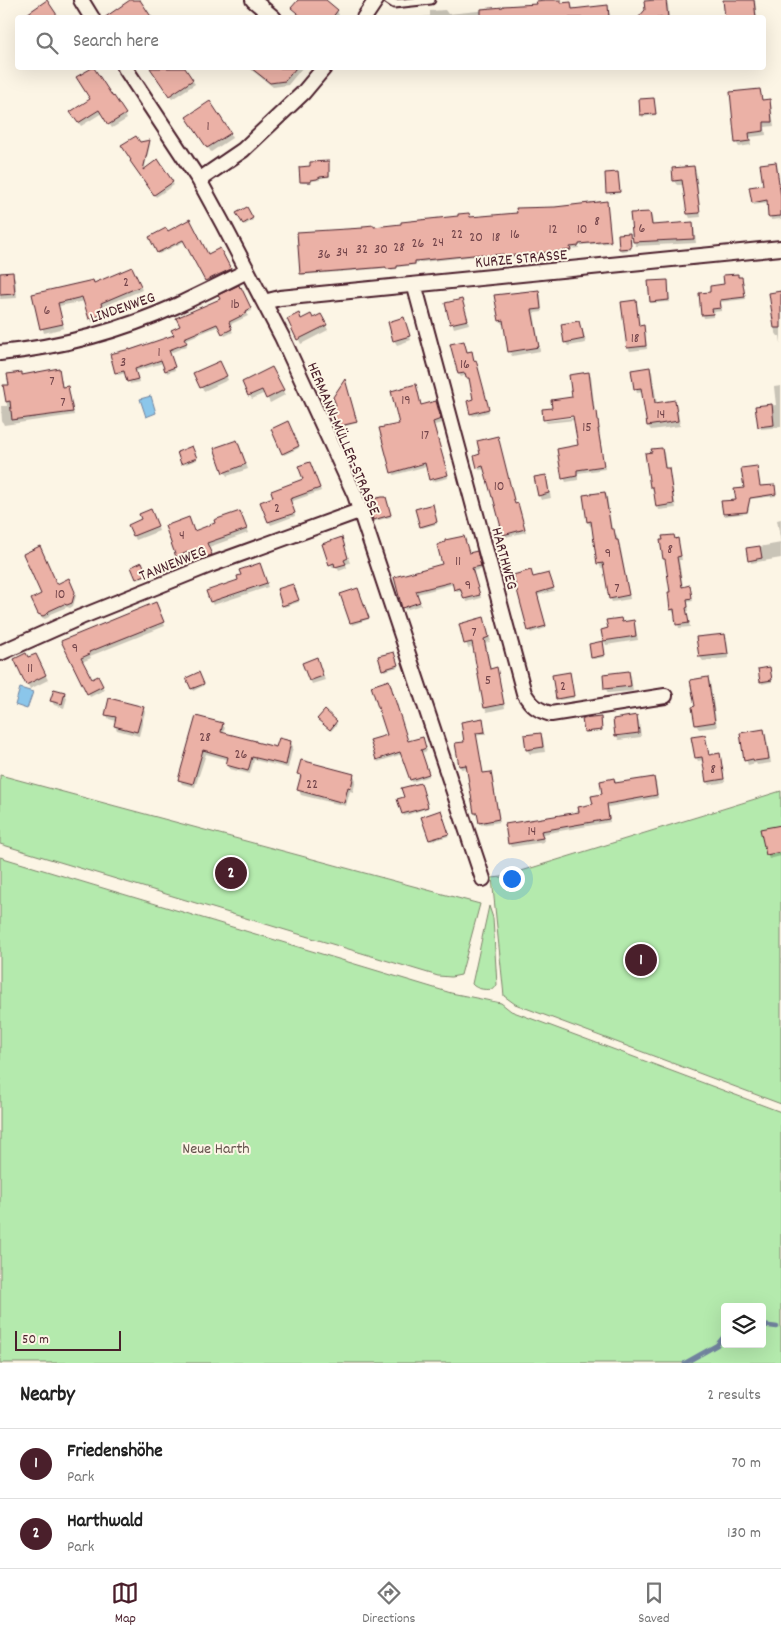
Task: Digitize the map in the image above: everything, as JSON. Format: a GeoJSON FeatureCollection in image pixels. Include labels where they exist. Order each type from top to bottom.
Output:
{"type":"FeatureCollection","features":[{"type":"Feature","properties":{"kind":"street"},"geometry":{"type":"LineString","coordinates":[[81,0],[90,15]]}},
{"type":"Feature","properties":{"kind":"street"},"geometry":{"type":"LineString","coordinates":[[252,0],[270,15]]}},
{"type":"Feature","properties":{"kind":"street"},"geometry":{"type":"LineString","coordinates":[[366,15],[376,0]]}},
{"type":"Feature","properties":{"kind":"street","name":"HERMANN-MÜLLER-STRASSE"},"geometry":{"type":"LineString","coordinates":[[126,70],[198,180],[264,302],[351,487],[483,879]]}},
{"type":"Feature","properties":{"kind":"street"},"geometry":{"type":"LineString","coordinates":[[198,180],[243,150],[303,93],[322,70]]}},
{"type":"Feature","properties":{"kind":"street","name":"KURZE STRASSE"},"geometry":{"type":"LineString","coordinates":[[264,302],[280,298],[781,248]]}},
{"type":"Feature","properties":{"kind":"street","name":"LINDENWEG"},"geometry":{"type":"LineString","coordinates":[[0,353],[27,350],[115,329],[176,306],[247,271]]}},
{"type":"Feature","properties":{"kind":"street","name":"HARTHWEG"},"geometry":{"type":"LineString","coordinates":[[415,285],[524,693],[530,703],[539,711],[550,714],[665,696]]}},
{"type":"Feature","properties":{"kind":"street","name":"TANNENWEG"},"geometry":{"type":"LineString","coordinates":[[0,653],[82,616],[210,565],[360,511]]}},
{"type":"Feature","properties":{"kind":"lane"},"geometry":{"type":"LineString","coordinates":[[388,0],[394,4],[431,0]]}},
{"type":"Feature","properties":{"kind":"green space"},"geometry":{"type":"Polygon","coordinates":[[[0,775],[480,904],[461,975],[451,977],[438,976],[0,844],[0,775]]]}},
{"type":"Feature","properties":{"kind":"green space"},"geometry":{"type":"Polygon","coordinates":[[[781,791],[781,1104],[515,1004],[504,996],[492,878],[502,877],[781,791]]]}},
{"type":"Feature","properties":{"kind":"green space","name":"Neue Harth"},"geometry":{"type":"Polygon","coordinates":[[[0,857],[451,993],[501,1003],[511,1011],[781,1112],[781,1363],[0,1363],[0,857]]]}},
{"type":"Feature","properties":{"kind":"green space"},"geometry":{"type":"Polygon","coordinates":[[[489,906],[493,918],[497,985],[494,989],[479,988],[472,984],[489,906]]]}},
{"type":"Feature","properties":{"kind":"water"},"geometry":{"type":"Polygon","coordinates":[[[151,396],[156,413],[146,417],[140,399],[151,396]]]}},
{"type":"Feature","properties":{"kind":"water"},"geometry":{"type":"Polygon","coordinates":[[[20,688],[33,692],[27,709],[15,705],[20,688]]]}},
{"type":"Feature","properties":{"kind":"building"},"geometry":{"type":"Polygon","coordinates":[[[47,0],[57,15],[25,15],[47,0]]]}},
{"type":"Feature","properties":{"kind":"building"},"geometry":{"type":"Polygon","coordinates":[[[130,0],[140,0],[150,15],[108,15],[130,0]]]}},
{"type":"Feature","properties":{"kind":"building"},"geometry":{"type":"Polygon","coordinates":[[[298,0],[326,0],[338,10],[334,15],[299,15],[291,8],[298,0]]]}},
{"type":"Feature","properties":{"kind":"building"},"geometry":{"type":"Polygon","coordinates":[[[561,0],[561,3],[571,2],[572,9],[608,5],[609,15],[481,15],[481,9],[537,4],[536,1],[561,0]]]}},
{"type":"Feature","properties":{"kind":"building"},"geometry":{"type":"Polygon","coordinates":[[[666,0],[668,15],[641,15],[645,10],[644,1],[666,0]]]}},
{"type":"Feature","properties":{"kind":"building"},"geometry":{"type":"Polygon","coordinates":[[[723,0],[754,0],[756,15],[725,15],[723,0]]]}},
{"type":"Feature","properties":{"kind":"building"},"geometry":{"type":"Polygon","coordinates":[[[88,70],[95,70],[126,114],[108,125],[99,110],[78,123],[70,112],[90,99],[76,77],[88,70]]]}},
{"type":"Feature","properties":{"kind":"building"},"geometry":{"type":"Polygon","coordinates":[[[151,70],[186,70],[193,80],[169,96],[151,70]]]}},
{"type":"Feature","properties":{"kind":"building"},"geometry":{"type":"Polygon","coordinates":[[[254,70],[294,70],[285,81],[270,83],[254,70]]]}},
{"type":"Feature","properties":{"kind":"building"},"geometry":{"type":"Polygon","coordinates":[[[760,89],[762,100],[770,99],[772,122],[764,122],[764,131],[749,133],[750,141],[735,143],[730,92],[760,89]]]}},
{"type":"Feature","properties":{"kind":"building"},"geometry":{"type":"Polygon","coordinates":[[[654,98],[656,114],[640,115],[639,99],[654,98]]]}},
{"type":"Feature","properties":{"kind":"building"},"geometry":{"type":"Polygon","coordinates":[[[210,101],[231,133],[207,148],[186,117],[210,101]]]}},
{"type":"Feature","properties":{"kind":"building"},"geometry":{"type":"Polygon","coordinates":[[[136,136],[140,142],[150,140],[143,170],[158,159],[173,182],[154,195],[121,145],[136,136]]]}},
{"type":"Feature","properties":{"kind":"building"},"geometry":{"type":"Polygon","coordinates":[[[329,161],[329,176],[311,180],[311,182],[300,182],[299,167],[310,166],[310,162],[329,161]]]}},
{"type":"Feature","properties":{"kind":"building"},"geometry":{"type":"Polygon","coordinates":[[[776,162],[781,197],[781,216],[768,217],[767,200],[752,203],[749,187],[763,185],[760,164],[776,162]]]}},
{"type":"Feature","properties":{"kind":"building"},"geometry":{"type":"Polygon","coordinates":[[[694,166],[700,213],[687,214],[682,180],[673,181],[672,168],[694,166]]]}},
{"type":"Feature","properties":{"kind":"building"},"geometry":{"type":"Polygon","coordinates":[[[618,172],[620,192],[606,193],[605,173],[618,172]]]}},
{"type":"Feature","properties":{"kind":"building"},"geometry":{"type":"Polygon","coordinates":[[[607,201],[611,241],[579,244],[579,246],[570,247],[571,250],[563,251],[503,256],[503,254],[483,256],[483,254],[415,261],[415,264],[397,266],[397,268],[386,269],[386,267],[300,274],[297,232],[363,228],[363,226],[374,225],[374,227],[469,213],[470,217],[517,213],[516,208],[555,207],[607,201]]]}},
{"type":"Feature","properties":{"kind":"building"},"geometry":{"type":"Polygon","coordinates":[[[247,207],[253,218],[243,224],[236,213],[247,207]]]}},
{"type":"Feature","properties":{"kind":"building"},"geometry":{"type":"Polygon","coordinates":[[[650,212],[652,225],[693,222],[694,239],[633,242],[630,213],[650,212]]]}},
{"type":"Feature","properties":{"kind":"building"},"geometry":{"type":"Polygon","coordinates":[[[190,219],[208,254],[220,248],[231,269],[205,281],[183,240],[157,253],[149,237],[166,228],[168,231],[190,219]]]}},
{"type":"Feature","properties":{"kind":"building"},"geometry":{"type":"Polygon","coordinates":[[[630,233],[631,248],[619,249],[618,234],[630,233]]]}},
{"type":"Feature","properties":{"kind":"building"},"geometry":{"type":"Polygon","coordinates":[[[132,267],[141,286],[101,303],[104,314],[89,319],[82,297],[58,303],[63,324],[40,329],[32,294],[93,280],[94,283],[132,267]]]}},
{"type":"Feature","properties":{"kind":"building"},"geometry":{"type":"Polygon","coordinates":[[[13,272],[15,294],[0,295],[0,273],[13,272]]]}},
{"type":"Feature","properties":{"kind":"building"},"geometry":{"type":"Polygon","coordinates":[[[738,274],[738,277],[742,277],[745,297],[720,300],[721,308],[712,309],[713,314],[701,315],[699,293],[710,292],[710,286],[724,284],[723,275],[738,274]]]}},
{"type":"Feature","properties":{"kind":"building"},"geometry":{"type":"Polygon","coordinates":[[[668,280],[669,300],[650,302],[648,281],[668,280]]]}},
{"type":"Feature","properties":{"kind":"building"},"geometry":{"type":"Polygon","coordinates":[[[239,285],[251,308],[246,311],[247,313],[229,322],[232,329],[222,334],[217,324],[184,338],[187,343],[169,350],[175,367],[165,371],[161,360],[135,369],[138,379],[127,382],[124,371],[115,373],[110,354],[130,350],[174,335],[171,330],[180,326],[176,318],[220,299],[218,295],[239,285]]]}},
{"type":"Feature","properties":{"kind":"building"},"geometry":{"type":"Polygon","coordinates":[[[539,290],[541,309],[532,310],[539,347],[508,352],[503,320],[499,321],[494,295],[539,290]]]}},
{"type":"Feature","properties":{"kind":"building"},"geometry":{"type":"Polygon","coordinates":[[[781,291],[781,328],[774,328],[769,293],[781,291]]]}},
{"type":"Feature","properties":{"kind":"building"},"geometry":{"type":"Polygon","coordinates":[[[462,299],[468,320],[450,324],[445,303],[462,299]]]}},
{"type":"Feature","properties":{"kind":"building"},"geometry":{"type":"Polygon","coordinates":[[[636,300],[639,326],[644,325],[646,346],[627,348],[621,302],[636,300]]]}},
{"type":"Feature","properties":{"kind":"building"},"geometry":{"type":"Polygon","coordinates":[[[299,313],[301,319],[311,314],[313,318],[321,314],[327,325],[297,340],[287,319],[299,313]]]}},
{"type":"Feature","properties":{"kind":"building"},"geometry":{"type":"Polygon","coordinates":[[[404,317],[410,336],[393,341],[388,322],[404,317]]]}},
{"type":"Feature","properties":{"kind":"building"},"geometry":{"type":"Polygon","coordinates":[[[579,321],[584,339],[564,343],[561,324],[579,321]]]}},
{"type":"Feature","properties":{"kind":"building"},"geometry":{"type":"Polygon","coordinates":[[[464,341],[467,352],[472,351],[474,361],[476,360],[489,409],[470,414],[467,401],[473,399],[469,378],[466,378],[465,373],[458,374],[450,344],[464,341]]]}},
{"type":"Feature","properties":{"kind":"building"},"geometry":{"type":"Polygon","coordinates":[[[220,361],[227,376],[200,388],[193,373],[220,361]]]}},
{"type":"Feature","properties":{"kind":"building"},"geometry":{"type":"Polygon","coordinates":[[[272,367],[284,390],[266,399],[262,390],[248,396],[242,382],[272,367]]]}},
{"type":"Feature","properties":{"kind":"building"},"geometry":{"type":"Polygon","coordinates":[[[650,367],[655,403],[675,400],[678,421],[647,426],[641,388],[634,389],[631,370],[650,367]]]}},
{"type":"Feature","properties":{"kind":"building"},"geometry":{"type":"Polygon","coordinates":[[[59,368],[62,387],[68,386],[73,412],[12,420],[10,401],[6,402],[3,385],[9,385],[7,374],[22,372],[22,375],[59,368]]]}},
{"type":"Feature","properties":{"kind":"building"},"geometry":{"type":"Polygon","coordinates":[[[589,372],[594,412],[597,411],[604,466],[577,470],[577,476],[562,479],[557,449],[578,445],[573,416],[543,420],[542,409],[552,408],[551,400],[572,397],[569,375],[589,372]]]}},
{"type":"Feature","properties":{"kind":"building"},"geometry":{"type":"Polygon","coordinates":[[[345,379],[357,422],[336,427],[330,407],[336,405],[333,397],[345,379]]]}},
{"type":"Feature","properties":{"kind":"building"},"geometry":{"type":"Polygon","coordinates":[[[416,384],[421,405],[436,401],[441,419],[433,422],[448,475],[429,480],[425,463],[391,473],[379,428],[399,424],[391,391],[416,384]]]}},
{"type":"Feature","properties":{"kind":"building"},"geometry":{"type":"Polygon","coordinates":[[[772,404],[774,425],[758,427],[755,406],[772,404]]]}},
{"type":"Feature","properties":{"kind":"building"},"geometry":{"type":"Polygon","coordinates":[[[288,421],[299,446],[282,454],[271,429],[288,421]]]}},
{"type":"Feature","properties":{"kind":"building"},"geometry":{"type":"Polygon","coordinates":[[[498,436],[515,504],[518,503],[525,529],[503,535],[483,466],[477,468],[474,456],[480,454],[477,441],[498,436]]]}},
{"type":"Feature","properties":{"kind":"building"},"geometry":{"type":"Polygon","coordinates":[[[237,440],[246,464],[223,473],[214,448],[237,440]]]}},
{"type":"Feature","properties":{"kind":"building"},"geometry":{"type":"Polygon","coordinates":[[[192,446],[197,458],[181,464],[177,452],[192,446]]]}},
{"type":"Feature","properties":{"kind":"building"},"geometry":{"type":"Polygon","coordinates":[[[662,448],[665,468],[669,468],[674,504],[656,507],[653,487],[650,487],[645,453],[652,452],[651,449],[662,448]]]}},
{"type":"Feature","properties":{"kind":"building"},"geometry":{"type":"Polygon","coordinates":[[[310,462],[320,488],[290,499],[295,513],[268,522],[260,502],[273,497],[271,491],[303,479],[298,466],[310,462]]]}},
{"type":"Feature","properties":{"kind":"building"},"geometry":{"type":"Polygon","coordinates":[[[757,466],[760,486],[775,485],[776,494],[750,498],[747,512],[723,514],[721,501],[736,500],[734,489],[744,488],[741,468],[757,466]]]}},
{"type":"Feature","properties":{"kind":"building"},"geometry":{"type":"Polygon","coordinates":[[[546,475],[549,493],[538,496],[534,477],[546,475]]]}},
{"type":"Feature","properties":{"kind":"building"},"geometry":{"type":"Polygon","coordinates":[[[605,492],[611,529],[614,529],[616,540],[618,540],[629,595],[609,599],[603,563],[597,564],[591,521],[587,522],[583,495],[605,492]]]}},
{"type":"Feature","properties":{"kind":"building"},"geometry":{"type":"Polygon","coordinates":[[[386,497],[391,515],[373,520],[368,500],[386,497]]]}},
{"type":"Feature","properties":{"kind":"building"},"geometry":{"type":"Polygon","coordinates":[[[433,504],[437,522],[420,527],[415,509],[433,504]]]}},
{"type":"Feature","properties":{"kind":"building"},"geometry":{"type":"Polygon","coordinates":[[[151,509],[158,526],[133,536],[128,525],[141,519],[139,514],[151,509]]]}},
{"type":"Feature","properties":{"kind":"building"},"geometry":{"type":"Polygon","coordinates":[[[240,511],[247,529],[207,543],[212,555],[199,560],[195,549],[176,557],[165,526],[189,517],[194,531],[215,523],[214,520],[240,511]]]}},
{"type":"Feature","properties":{"kind":"building"},"geometry":{"type":"Polygon","coordinates":[[[674,535],[675,539],[678,538],[681,556],[677,557],[682,587],[690,585],[692,598],[687,599],[688,607],[686,608],[689,623],[676,625],[674,609],[670,610],[668,592],[670,592],[660,540],[663,540],[662,536],[674,535]]]}},
{"type":"Feature","properties":{"kind":"building"},"geometry":{"type":"Polygon","coordinates":[[[464,536],[469,553],[477,551],[481,566],[472,568],[480,595],[464,599],[460,588],[454,590],[452,582],[416,591],[420,602],[402,608],[394,577],[442,564],[437,545],[445,542],[445,540],[464,536]]]}},
{"type":"Feature","properties":{"kind":"building"},"geometry":{"type":"Polygon","coordinates":[[[342,537],[348,558],[344,560],[346,564],[335,567],[334,563],[329,565],[322,544],[342,537]]]}},
{"type":"Feature","properties":{"kind":"building"},"geometry":{"type":"Polygon","coordinates":[[[40,546],[57,584],[69,578],[75,592],[72,603],[64,604],[43,616],[38,614],[31,599],[41,594],[23,554],[40,546]]]}},
{"type":"Feature","properties":{"kind":"building"},"geometry":{"type":"Polygon","coordinates":[[[760,546],[762,558],[748,561],[746,548],[760,546]]]}},
{"type":"Feature","properties":{"kind":"building"},"geometry":{"type":"Polygon","coordinates":[[[142,562],[147,574],[136,579],[131,567],[142,562]]]}},
{"type":"Feature","properties":{"kind":"building"},"geometry":{"type":"Polygon","coordinates":[[[260,563],[267,583],[210,602],[206,591],[238,580],[237,576],[241,575],[239,570],[260,563]]]}},
{"type":"Feature","properties":{"kind":"building"},"geometry":{"type":"Polygon","coordinates":[[[531,570],[533,577],[549,573],[554,588],[537,593],[546,626],[528,631],[513,575],[531,570]]]}},
{"type":"Feature","properties":{"kind":"building"},"geometry":{"type":"Polygon","coordinates":[[[293,584],[299,600],[282,606],[277,589],[293,584]]]}},
{"type":"Feature","properties":{"kind":"building"},"geometry":{"type":"Polygon","coordinates":[[[358,588],[369,618],[350,623],[340,594],[358,588]]]}},
{"type":"Feature","properties":{"kind":"building"},"geometry":{"type":"Polygon","coordinates":[[[156,602],[164,622],[89,652],[90,654],[81,658],[92,679],[98,676],[103,686],[87,694],[61,641],[156,602]]]}},
{"type":"Feature","properties":{"kind":"building"},"geometry":{"type":"Polygon","coordinates":[[[484,617],[489,637],[484,639],[490,669],[497,667],[504,704],[484,708],[472,642],[464,644],[459,624],[484,617]]]}},
{"type":"Feature","properties":{"kind":"building"},"geometry":{"type":"Polygon","coordinates":[[[621,618],[622,622],[634,620],[636,636],[603,641],[601,630],[608,628],[606,620],[621,618]]]}},
{"type":"Feature","properties":{"kind":"building"},"geometry":{"type":"Polygon","coordinates":[[[725,634],[728,654],[699,657],[696,637],[725,634]]]}},
{"type":"Feature","properties":{"kind":"building"},"geometry":{"type":"Polygon","coordinates":[[[603,641],[605,655],[591,658],[589,644],[603,641]]]}},
{"type":"Feature","properties":{"kind":"building"},"geometry":{"type":"Polygon","coordinates":[[[394,652],[398,665],[382,670],[378,656],[394,652]]]}},
{"type":"Feature","properties":{"kind":"building"},"geometry":{"type":"Polygon","coordinates":[[[26,653],[28,657],[36,654],[46,675],[26,685],[14,659],[26,653]]]}},
{"type":"Feature","properties":{"kind":"building"},"geometry":{"type":"Polygon","coordinates":[[[317,657],[323,676],[309,681],[302,663],[317,657]]]}},
{"type":"Feature","properties":{"kind":"building"},"geometry":{"type":"Polygon","coordinates":[[[770,667],[772,680],[760,682],[758,669],[770,667]]]}},
{"type":"Feature","properties":{"kind":"building"},"geometry":{"type":"Polygon","coordinates":[[[629,671],[631,686],[604,689],[603,674],[629,671]]]}},
{"type":"Feature","properties":{"kind":"building"},"geometry":{"type":"Polygon","coordinates":[[[199,672],[204,684],[191,689],[186,678],[199,672]]]}},
{"type":"Feature","properties":{"kind":"building"},"geometry":{"type":"Polygon","coordinates":[[[570,672],[574,696],[556,699],[552,675],[570,672]]]}},
{"type":"Feature","properties":{"kind":"building"},"geometry":{"type":"Polygon","coordinates":[[[708,677],[715,722],[695,725],[692,707],[695,706],[690,680],[708,677]]]}},
{"type":"Feature","properties":{"kind":"building"},"geometry":{"type":"Polygon","coordinates":[[[389,680],[408,741],[423,737],[426,748],[421,750],[429,774],[410,780],[400,752],[376,760],[370,740],[387,735],[371,686],[389,680]]]}},
{"type":"Feature","properties":{"kind":"building"},"geometry":{"type":"Polygon","coordinates":[[[54,689],[65,692],[62,704],[50,701],[54,689]]]}},
{"type":"Feature","properties":{"kind":"building"},"geometry":{"type":"Polygon","coordinates":[[[109,698],[144,707],[137,732],[114,726],[116,717],[105,715],[109,698]]]}},
{"type":"Feature","properties":{"kind":"building"},"geometry":{"type":"Polygon","coordinates":[[[325,710],[337,721],[330,730],[317,719],[325,710]]]}},
{"type":"Feature","properties":{"kind":"building"},"geometry":{"type":"Polygon","coordinates":[[[637,715],[639,733],[615,736],[613,719],[637,715]]]}},
{"type":"Feature","properties":{"kind":"building"},"geometry":{"type":"Polygon","coordinates":[[[196,716],[223,723],[221,732],[256,742],[276,747],[279,738],[291,741],[286,765],[252,757],[248,771],[226,765],[228,757],[203,750],[193,784],[178,780],[196,716]]]}},
{"type":"Feature","properties":{"kind":"building"},"geometry":{"type":"Polygon","coordinates":[[[601,717],[602,730],[584,732],[582,719],[601,717]]]}},
{"type":"Feature","properties":{"kind":"building"},"geometry":{"type":"Polygon","coordinates":[[[483,718],[485,732],[476,733],[483,773],[491,772],[499,819],[479,823],[477,813],[474,813],[466,765],[459,766],[455,743],[464,742],[461,722],[483,718]]]}},
{"type":"Feature","properties":{"kind":"building"},"geometry":{"type":"Polygon","coordinates":[[[764,729],[769,759],[744,761],[740,733],[764,729]]]}},
{"type":"Feature","properties":{"kind":"building"},"geometry":{"type":"Polygon","coordinates":[[[541,733],[543,747],[526,750],[524,735],[541,733]]]}},
{"type":"Feature","properties":{"kind":"building"},"geometry":{"type":"Polygon","coordinates":[[[705,735],[709,755],[720,753],[724,779],[706,782],[702,757],[695,758],[691,737],[705,735]]]}},
{"type":"Feature","properties":{"kind":"building"},"geometry":{"type":"Polygon","coordinates":[[[301,760],[354,774],[351,788],[348,787],[344,803],[297,790],[301,775],[297,774],[301,760]]]}},
{"type":"Feature","properties":{"kind":"building"},"geometry":{"type":"Polygon","coordinates":[[[654,777],[657,795],[607,804],[609,819],[541,831],[543,838],[508,844],[505,824],[579,812],[578,807],[593,804],[591,796],[602,794],[600,781],[614,778],[615,783],[654,777]]]}},
{"type":"Feature","properties":{"kind":"building"},"geometry":{"type":"Polygon","coordinates":[[[421,783],[428,807],[402,814],[397,799],[404,797],[401,788],[421,783]]]}},
{"type":"Feature","properties":{"kind":"building"},"geometry":{"type":"Polygon","coordinates":[[[441,810],[449,834],[429,840],[421,817],[441,810]]]}},
{"type":"Feature","properties":{"kind":"building"},"geometry":{"type":"Polygon","coordinates":[[[781,825],[781,852],[766,855],[760,829],[781,825]]]}},
{"type":"Feature","properties":{"kind":"waterway"},"geometry":{"type":"LineString","coordinates":[[766,1326],[777,1327]]}},
{"type":"Feature","properties":{"kind":"waterway"},"geometry":{"type":"LineString","coordinates":[[685,1363],[717,1345],[721,1340]]}},
{"type":"Feature","properties":{"kind":"place","name":"Harthwald"},"geometry":{"type":"Point","coordinates":[231,873]}},
{"type":"Feature","properties":{"kind":"place","name":"Friedenshöhe"},"geometry":{"type":"Point","coordinates":[641,960]}}]}
